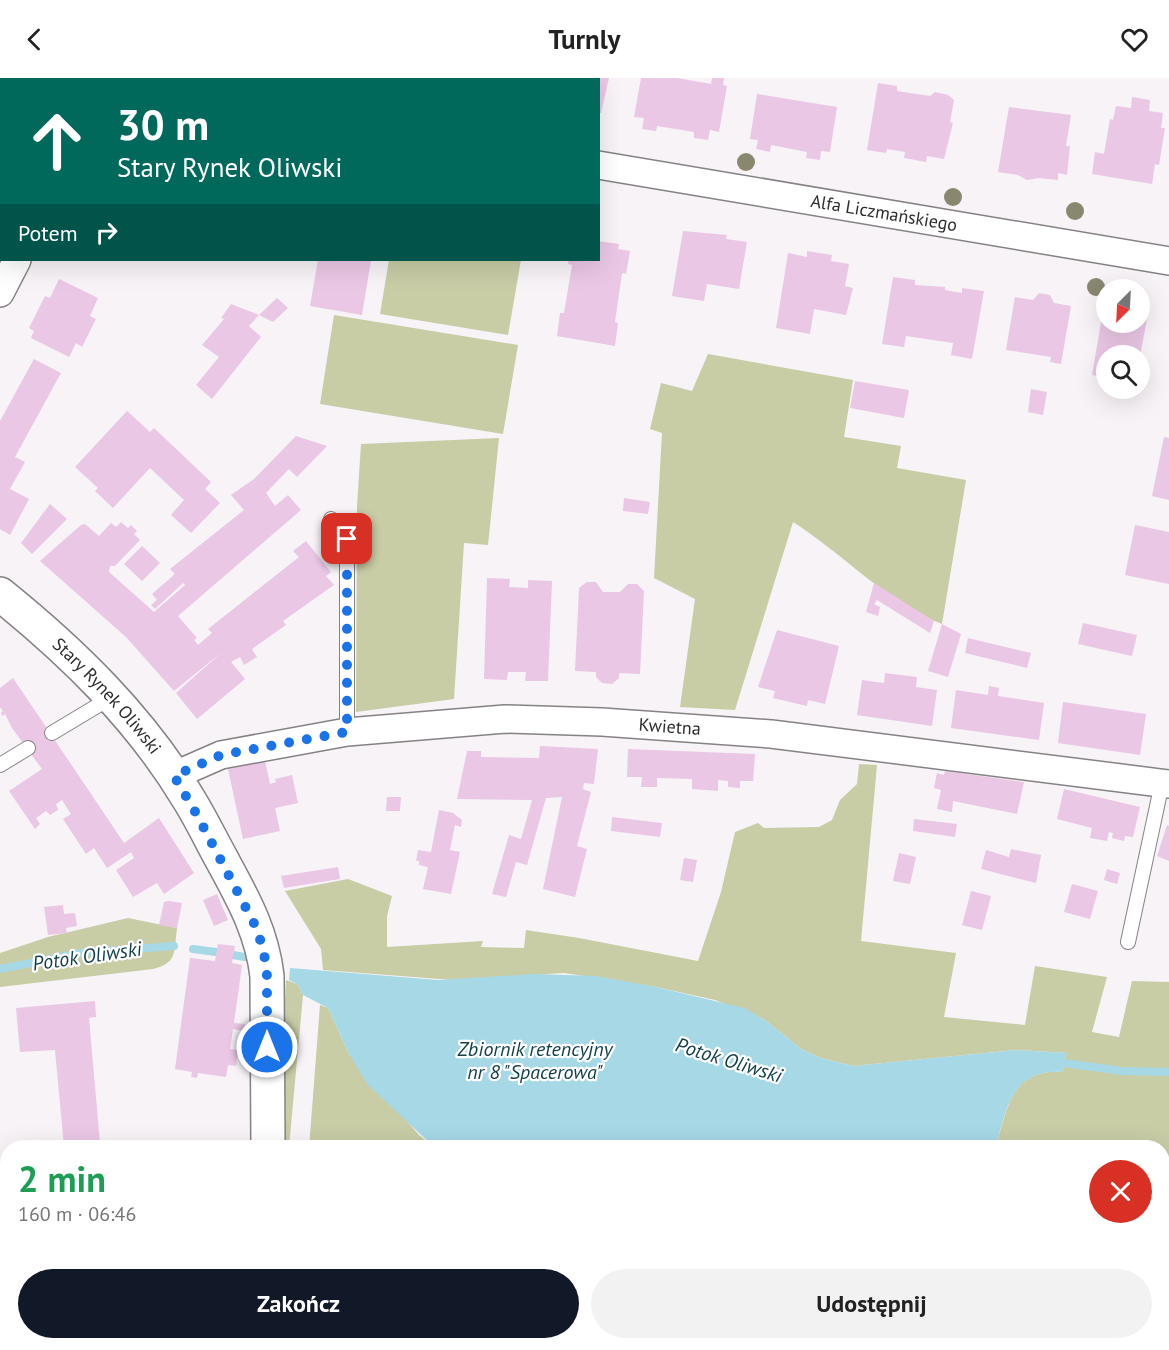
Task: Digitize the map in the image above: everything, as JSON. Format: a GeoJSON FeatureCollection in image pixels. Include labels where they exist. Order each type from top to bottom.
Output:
{"type":"FeatureCollection","features":[{"type":"Feature","properties":{"kind":"main road","name":"Stary Rynek Oliwski"},"geometry":{"type":"LineString","coordinates":[[0,594],[46,631],[112,697],[174,776],[249,909],[264,953],[267,976],[268,1140]]}},
{"type":"Feature","properties":{"kind":"street","name":"Alfa Liczmańskiego"},"geometry":{"type":"LineString","coordinates":[[600,165],[1169,261]]}},
{"type":"Feature","properties":{"kind":"street"},"geometry":{"type":"LineString","coordinates":[[0,293],[16,261]]}},
{"type":"Feature","properties":{"kind":"street","name":"Kwietna"},"geometry":{"type":"LineString","coordinates":[[174,776],[221,755],[347,732],[505,719],[602,722],[771,734],[1165,783]]}},
{"type":"Feature","properties":{"kind":"lane"},"geometry":{"type":"LineString","coordinates":[[331,519],[347,539],[347,732]]}},
{"type":"Feature","properties":{"kind":"lane"},"geometry":{"type":"LineString","coordinates":[[52,733],[112,697]]}},
{"type":"Feature","properties":{"kind":"lane"},"geometry":{"type":"LineString","coordinates":[[0,765],[28,748]]}},
{"type":"Feature","properties":{"kind":"lane"},"geometry":{"type":"LineString","coordinates":[[1128,942],[1165,783]]}},
{"type":"Feature","properties":{"kind":"green space"},"geometry":{"type":"Polygon","coordinates":[[[389,261],[521,261],[508,335],[380,314],[389,261]]]}},
{"type":"Feature","properties":{"kind":"green space"},"geometry":{"type":"Polygon","coordinates":[[[334,315],[518,345],[503,434],[320,404],[334,315]]]}},
{"type":"Feature","properties":{"kind":"green space"},"geometry":{"type":"Polygon","coordinates":[[[708,354],[853,380],[844,437],[901,446],[897,468],[966,480],[942,624],[922,615],[884,591],[793,522],[735,710],[680,707],[695,599],[654,578],[662,433],[650,429],[661,383],[692,391],[708,354]]]}},
{"type":"Feature","properties":{"kind":"green space"},"geometry":{"type":"Polygon","coordinates":[[[499,438],[488,545],[464,543],[454,699],[356,712],[357,506],[361,444],[499,438]]]}},
{"type":"Feature","properties":{"kind":"green space"},"geometry":{"type":"Polygon","coordinates":[[[859,764],[877,765],[861,941],[956,953],[944,1017],[1025,1025],[1035,966],[1107,977],[1092,1032],[1119,1037],[1132,981],[1169,982],[1169,1140],[998,1140],[1008,1105],[1014,1094],[1032,1077],[1045,1073],[1062,1072],[1067,1053],[1016,1050],[853,1066],[821,1058],[801,1049],[765,1020],[715,1000],[656,987],[564,973],[452,980],[323,970],[321,949],[285,891],[348,879],[392,896],[387,916],[387,947],[483,941],[481,947],[524,948],[526,930],[698,961],[721,892],[735,832],[758,823],[764,828],[819,827],[832,820],[840,800],[857,784],[859,764]]]}},
{"type":"Feature","properties":{"kind":"green space"},"geometry":{"type":"Polygon","coordinates":[[[128,918],[177,928],[175,949],[167,963],[153,969],[0,987],[0,953],[48,937],[128,918]]]}},
{"type":"Feature","properties":{"kind":"green space"},"geometry":{"type":"Polygon","coordinates":[[[286,980],[297,984],[303,995],[290,1140],[283,1140],[283,1041],[286,980]]]}},
{"type":"Feature","properties":{"kind":"green space"},"geometry":{"type":"Polygon","coordinates":[[[320,1005],[328,1008],[349,1054],[425,1140],[310,1140],[320,1005]]]}},
{"type":"Feature","properties":{"kind":"water","name":"Zbiornik retencyjny nr 8 \"Spacerowa\""},"geometry":{"type":"Polygon","coordinates":[[[290,968],[438,980],[534,974],[596,976],[656,987],[744,1008],[765,1020],[801,1049],[821,1058],[853,1066],[1016,1050],[1067,1053],[1062,1072],[1045,1073],[1032,1077],[1014,1094],[1008,1105],[998,1140],[427,1140],[368,1085],[349,1054],[328,1008],[303,995],[297,984],[289,980],[290,968]]]}},
{"type":"Feature","properties":{"kind":"building"},"geometry":{"type":"Polygon","coordinates":[[[600,78],[609,78],[601,113],[600,78]]]}},
{"type":"Feature","properties":{"kind":"building"},"geometry":{"type":"Polygon","coordinates":[[[641,78],[677,78],[711,84],[712,78],[724,78],[723,85],[727,86],[719,132],[710,130],[708,140],[694,138],[694,132],[657,126],[656,131],[642,129],[644,118],[634,117],[641,78]]]}},
{"type":"Feature","properties":{"kind":"building"},"geometry":{"type":"Polygon","coordinates":[[[878,83],[897,86],[897,91],[930,96],[935,92],[948,95],[954,100],[950,122],[953,123],[944,159],[927,156],[926,162],[904,158],[905,152],[887,149],[886,153],[867,150],[878,83]]]}},
{"type":"Feature","properties":{"kind":"building"},"geometry":{"type":"Polygon","coordinates":[[[757,94],[837,107],[830,152],[821,151],[820,160],[806,158],[807,152],[771,145],[770,152],[756,149],[758,140],[750,139],[757,94]]]}},
{"type":"Feature","properties":{"kind":"building"},"geometry":{"type":"Polygon","coordinates":[[[1132,97],[1150,100],[1149,111],[1163,113],[1161,128],[1165,128],[1159,165],[1155,164],[1152,184],[1092,174],[1095,152],[1104,154],[1110,119],[1113,120],[1116,106],[1131,108],[1132,97]]]}},
{"type":"Feature","properties":{"kind":"building"},"geometry":{"type":"Polygon","coordinates":[[[1009,107],[1071,115],[1066,146],[1070,146],[1067,175],[1058,173],[1058,180],[1038,178],[1027,180],[1018,175],[998,172],[1009,107]]]}},
{"type":"Feature","properties":{"kind":"building"},"geometry":{"type":"Polygon","coordinates":[[[683,231],[727,235],[726,239],[747,242],[739,289],[707,284],[704,301],[672,296],[683,231]]]}},
{"type":"Feature","properties":{"kind":"building"},"geometry":{"type":"Polygon","coordinates":[[[600,241],[619,244],[618,249],[630,251],[626,274],[622,273],[615,322],[618,323],[615,346],[557,336],[560,313],[564,313],[572,265],[568,264],[569,261],[600,261],[600,241]]]}},
{"type":"Feature","properties":{"kind":"building"},"geometry":{"type":"Polygon","coordinates":[[[807,251],[832,255],[831,261],[849,264],[845,286],[853,288],[846,315],[814,309],[810,334],[776,328],[788,253],[807,257],[807,251]]]}},
{"type":"Feature","properties":{"kind":"building"},"geometry":{"type":"Polygon","coordinates":[[[318,261],[371,261],[362,315],[310,306],[318,261]]]}},
{"type":"Feature","properties":{"kind":"building"},"geometry":{"type":"Polygon","coordinates":[[[893,277],[915,280],[915,285],[945,287],[945,290],[962,293],[962,288],[984,291],[972,359],[951,355],[953,343],[906,336],[904,347],[882,344],[893,277]]]}},
{"type":"Feature","properties":{"kind":"building"},"geometry":{"type":"Polygon","coordinates":[[[59,279],[98,298],[90,316],[96,319],[82,347],[76,343],[69,357],[31,338],[34,331],[29,328],[45,296],[50,298],[59,279]]]}},
{"type":"Feature","properties":{"kind":"building"},"geometry":{"type":"Polygon","coordinates":[[[1039,293],[1050,295],[1054,303],[1071,306],[1061,364],[1050,362],[1051,357],[1006,350],[1015,297],[1033,300],[1039,293]]]}},
{"type":"Feature","properties":{"kind":"building"},"geometry":{"type":"Polygon","coordinates":[[[277,298],[288,308],[273,322],[259,315],[277,298]]]}},
{"type":"Feature","properties":{"kind":"building"},"geometry":{"type":"Polygon","coordinates":[[[231,304],[259,315],[249,326],[261,337],[212,399],[196,385],[219,357],[202,345],[224,319],[221,318],[231,304]]]}},
{"type":"Feature","properties":{"kind":"building"},"geometry":{"type":"Polygon","coordinates":[[[1099,333],[1144,333],[1142,345],[1097,345],[1099,333]]]}},
{"type":"Feature","properties":{"kind":"building"},"geometry":{"type":"Polygon","coordinates":[[[1096,352],[1096,376],[1092,375],[1096,352]]]}},
{"type":"Feature","properties":{"kind":"building"},"geometry":{"type":"Polygon","coordinates":[[[34,359],[61,373],[15,457],[25,462],[10,489],[29,499],[10,535],[0,529],[0,421],[34,359]]]}},
{"type":"Feature","properties":{"kind":"building"},"geometry":{"type":"Polygon","coordinates":[[[855,381],[909,390],[904,418],[850,408],[855,381]]]}},
{"type":"Feature","properties":{"kind":"building"},"geometry":{"type":"Polygon","coordinates":[[[1031,389],[1047,392],[1043,415],[1028,412],[1031,389]]]}},
{"type":"Feature","properties":{"kind":"building"},"geometry":{"type":"Polygon","coordinates":[[[127,411],[150,432],[154,428],[211,482],[205,489],[220,503],[191,533],[171,515],[184,500],[150,468],[113,508],[95,491],[98,488],[75,467],[127,411]]]}},
{"type":"Feature","properties":{"kind":"building"},"geometry":{"type":"Polygon","coordinates":[[[296,436],[327,446],[297,477],[289,469],[266,493],[275,506],[288,495],[301,510],[178,616],[197,638],[194,640],[198,645],[212,633],[208,629],[299,557],[293,551],[306,541],[331,572],[326,576],[334,585],[283,621],[286,625],[252,649],[257,657],[244,665],[240,657],[231,662],[245,679],[197,719],[176,693],[222,652],[174,691],[126,637],[40,561],[81,525],[85,524],[99,536],[111,523],[116,527],[121,522],[128,528],[131,525],[137,531],[134,534],[140,540],[115,566],[110,566],[109,572],[154,612],[185,585],[183,583],[155,609],[151,605],[157,600],[152,594],[175,574],[170,569],[244,510],[231,495],[254,479],[296,436]]]}},
{"type":"Feature","properties":{"kind":"building"},"geometry":{"type":"Polygon","coordinates":[[[1164,437],[1169,438],[1169,500],[1152,496],[1164,437]]]}},
{"type":"Feature","properties":{"kind":"building"},"geometry":{"type":"Polygon","coordinates":[[[624,498],[650,502],[648,514],[623,511],[624,498]]]}},
{"type":"Feature","properties":{"kind":"building"},"geometry":{"type":"Polygon","coordinates":[[[50,504],[67,519],[32,554],[21,543],[50,504]]]}},
{"type":"Feature","properties":{"kind":"building"},"geometry":{"type":"Polygon","coordinates":[[[1135,525],[1169,532],[1169,584],[1125,575],[1135,525]]]}},
{"type":"Feature","properties":{"kind":"building"},"geometry":{"type":"Polygon","coordinates":[[[142,546],[160,563],[142,581],[124,564],[142,546]]]}},
{"type":"Feature","properties":{"kind":"building"},"geometry":{"type":"Polygon","coordinates":[[[487,578],[510,579],[509,587],[528,588],[528,580],[552,581],[548,681],[525,681],[526,672],[508,672],[507,680],[484,679],[487,578]]]}},
{"type":"Feature","properties":{"kind":"building"},"geometry":{"type":"Polygon","coordinates":[[[587,582],[596,582],[603,592],[620,592],[628,584],[637,584],[644,591],[640,674],[619,673],[619,678],[612,684],[602,683],[596,677],[596,672],[575,671],[579,588],[587,582]]]}},
{"type":"Feature","properties":{"kind":"building"},"geometry":{"type":"Polygon","coordinates":[[[874,583],[934,621],[930,633],[877,600],[874,604],[880,607],[878,616],[866,612],[874,583]]]}},
{"type":"Feature","properties":{"kind":"building"},"geometry":{"type":"Polygon","coordinates":[[[1083,623],[1137,635],[1132,656],[1078,644],[1083,623]]]}},
{"type":"Feature","properties":{"kind":"building"},"geometry":{"type":"Polygon","coordinates":[[[942,624],[961,634],[948,677],[928,671],[942,624]]]}},
{"type":"Feature","properties":{"kind":"building"},"geometry":{"type":"Polygon","coordinates":[[[777,630],[839,646],[825,704],[808,700],[807,706],[773,698],[775,691],[758,687],[777,630]]]}},
{"type":"Feature","properties":{"kind":"building"},"geometry":{"type":"Polygon","coordinates":[[[968,638],[1031,653],[1027,668],[965,653],[968,638]]]}},
{"type":"Feature","properties":{"kind":"building"},"geometry":{"type":"Polygon","coordinates":[[[885,673],[917,677],[916,687],[937,690],[932,726],[857,715],[862,680],[884,683],[885,673]]]}},
{"type":"Feature","properties":{"kind":"building"},"geometry":{"type":"Polygon","coordinates":[[[13,678],[124,843],[159,818],[194,873],[164,894],[157,883],[133,897],[116,870],[134,858],[131,852],[107,868],[94,848],[86,854],[63,819],[71,814],[62,800],[56,804],[58,810],[50,815],[46,811],[36,818],[40,824],[35,829],[9,791],[42,769],[12,728],[5,714],[2,716],[1,713],[3,711],[0,707],[0,688],[13,678]]]}},
{"type":"Feature","properties":{"kind":"building"},"geometry":{"type":"Polygon","coordinates":[[[989,686],[999,688],[998,696],[1044,703],[1039,740],[951,728],[956,690],[988,695],[989,686]]]}},
{"type":"Feature","properties":{"kind":"building"},"geometry":{"type":"Polygon","coordinates":[[[1063,702],[1146,714],[1140,755],[1058,743],[1063,702]]]}},
{"type":"Feature","properties":{"kind":"building"},"geometry":{"type":"Polygon","coordinates":[[[540,746],[598,749],[594,784],[584,783],[583,789],[591,792],[577,846],[587,849],[575,897],[543,889],[562,797],[546,798],[527,865],[516,862],[506,897],[492,894],[509,835],[521,839],[532,800],[457,799],[467,751],[481,751],[481,757],[539,758],[540,746]]]}},
{"type":"Feature","properties":{"kind":"building"},"geometry":{"type":"Polygon","coordinates":[[[628,749],[755,754],[753,781],[740,781],[740,788],[728,787],[728,781],[718,780],[718,791],[692,789],[692,779],[657,778],[657,787],[641,787],[642,777],[627,777],[628,749]]]}},
{"type":"Feature","properties":{"kind":"building"},"geometry":{"type":"Polygon","coordinates":[[[265,761],[270,784],[276,782],[275,779],[292,775],[298,803],[275,808],[280,831],[243,839],[228,769],[265,761]]]}},
{"type":"Feature","properties":{"kind":"building"},"geometry":{"type":"Polygon","coordinates":[[[945,771],[1024,782],[1017,814],[953,801],[952,812],[937,809],[941,790],[934,788],[937,773],[944,775],[945,771]]]}},
{"type":"Feature","properties":{"kind":"building"},"geometry":{"type":"Polygon","coordinates":[[[1064,789],[1140,807],[1133,837],[1125,836],[1124,841],[1112,838],[1113,833],[1109,832],[1107,841],[1090,838],[1092,828],[1057,819],[1064,789]]]}},
{"type":"Feature","properties":{"kind":"building"},"geometry":{"type":"Polygon","coordinates":[[[387,797],[401,797],[400,811],[386,811],[387,797]]]}},
{"type":"Feature","properties":{"kind":"building"},"geometry":{"type":"Polygon","coordinates":[[[439,810],[453,813],[462,820],[461,827],[455,825],[450,850],[460,852],[451,894],[423,889],[428,867],[419,865],[419,861],[416,861],[418,850],[431,852],[439,810]]]}},
{"type":"Feature","properties":{"kind":"building"},"geometry":{"type":"Polygon","coordinates":[[[612,817],[662,823],[660,837],[611,831],[612,817]]]}},
{"type":"Feature","properties":{"kind":"building"},"geometry":{"type":"Polygon","coordinates":[[[914,819],[957,824],[955,837],[913,831],[914,819]]]}},
{"type":"Feature","properties":{"kind":"building"},"geometry":{"type":"Polygon","coordinates":[[[1167,825],[1169,826],[1169,861],[1157,856],[1167,825]]]}},
{"type":"Feature","properties":{"kind":"building"},"geometry":{"type":"Polygon","coordinates":[[[1011,849],[1041,855],[1036,883],[981,869],[986,850],[1009,857],[1011,849]]]}},
{"type":"Feature","properties":{"kind":"building"},"geometry":{"type":"Polygon","coordinates":[[[899,853],[916,857],[910,884],[893,881],[899,853]]]}},
{"type":"Feature","properties":{"kind":"building"},"geometry":{"type":"Polygon","coordinates":[[[684,858],[697,860],[693,882],[680,880],[684,858]]]}},
{"type":"Feature","properties":{"kind":"building"},"geometry":{"type":"Polygon","coordinates":[[[338,867],[340,879],[284,888],[281,876],[338,867]]]}},
{"type":"Feature","properties":{"kind":"building"},"geometry":{"type":"Polygon","coordinates":[[[1107,869],[1120,873],[1117,884],[1104,880],[1107,869]]]}},
{"type":"Feature","properties":{"kind":"building"},"geometry":{"type":"Polygon","coordinates":[[[1072,884],[1098,891],[1090,919],[1064,912],[1072,884]]]}},
{"type":"Feature","properties":{"kind":"building"},"geometry":{"type":"Polygon","coordinates":[[[971,891],[991,896],[982,930],[962,925],[971,891]]]}},
{"type":"Feature","properties":{"kind":"building"},"geometry":{"type":"Polygon","coordinates":[[[217,894],[228,920],[214,926],[203,900],[217,894]]]}},
{"type":"Feature","properties":{"kind":"building"},"geometry":{"type":"Polygon","coordinates":[[[164,902],[182,903],[177,928],[159,925],[164,902]]]}},
{"type":"Feature","properties":{"kind":"building"},"geometry":{"type":"Polygon","coordinates":[[[63,905],[64,914],[75,913],[77,926],[66,928],[67,933],[48,935],[44,907],[63,905]]]}},
{"type":"Feature","properties":{"kind":"building"},"geometry":{"type":"Polygon","coordinates":[[[218,944],[235,946],[232,963],[242,965],[234,1023],[245,1024],[244,1031],[233,1029],[230,1049],[238,1050],[236,1066],[228,1065],[226,1077],[198,1073],[197,1078],[191,1077],[192,1072],[175,1069],[190,958],[215,961],[218,944]]]}},
{"type":"Feature","properties":{"kind":"building"},"geometry":{"type":"Polygon","coordinates":[[[95,1001],[96,1017],[89,1018],[100,1140],[63,1140],[55,1050],[20,1052],[16,1008],[95,1001]]]}},
{"type":"Feature","properties":{"kind":"waterway","name":"Potok Oliwski"},"geometry":{"type":"LineString","coordinates":[[0,969],[80,953],[174,946]]}},
{"type":"Feature","properties":{"kind":"waterway","name":"Potok Oliwski"},"geometry":{"type":"LineString","coordinates":[[193,949],[216,952]]}},
{"type":"Feature","properties":{"kind":"waterway","name":"Potok Oliwski"},"geometry":{"type":"LineString","coordinates":[[233,955],[245,957]]}},
{"type":"Feature","properties":{"kind":"waterway","name":"Potok Oliwski"},"geometry":{"type":"LineString","coordinates":[[1056,1062],[1122,1071],[1169,1072]]}},
{"type":"Feature","properties":{"kind":"route"},"geometry":{"type":"LineString","coordinates":[[267,1047],[267,976],[264,953],[257,929],[249,909],[174,776],[221,755],[347,732],[347,539]]}}]}
